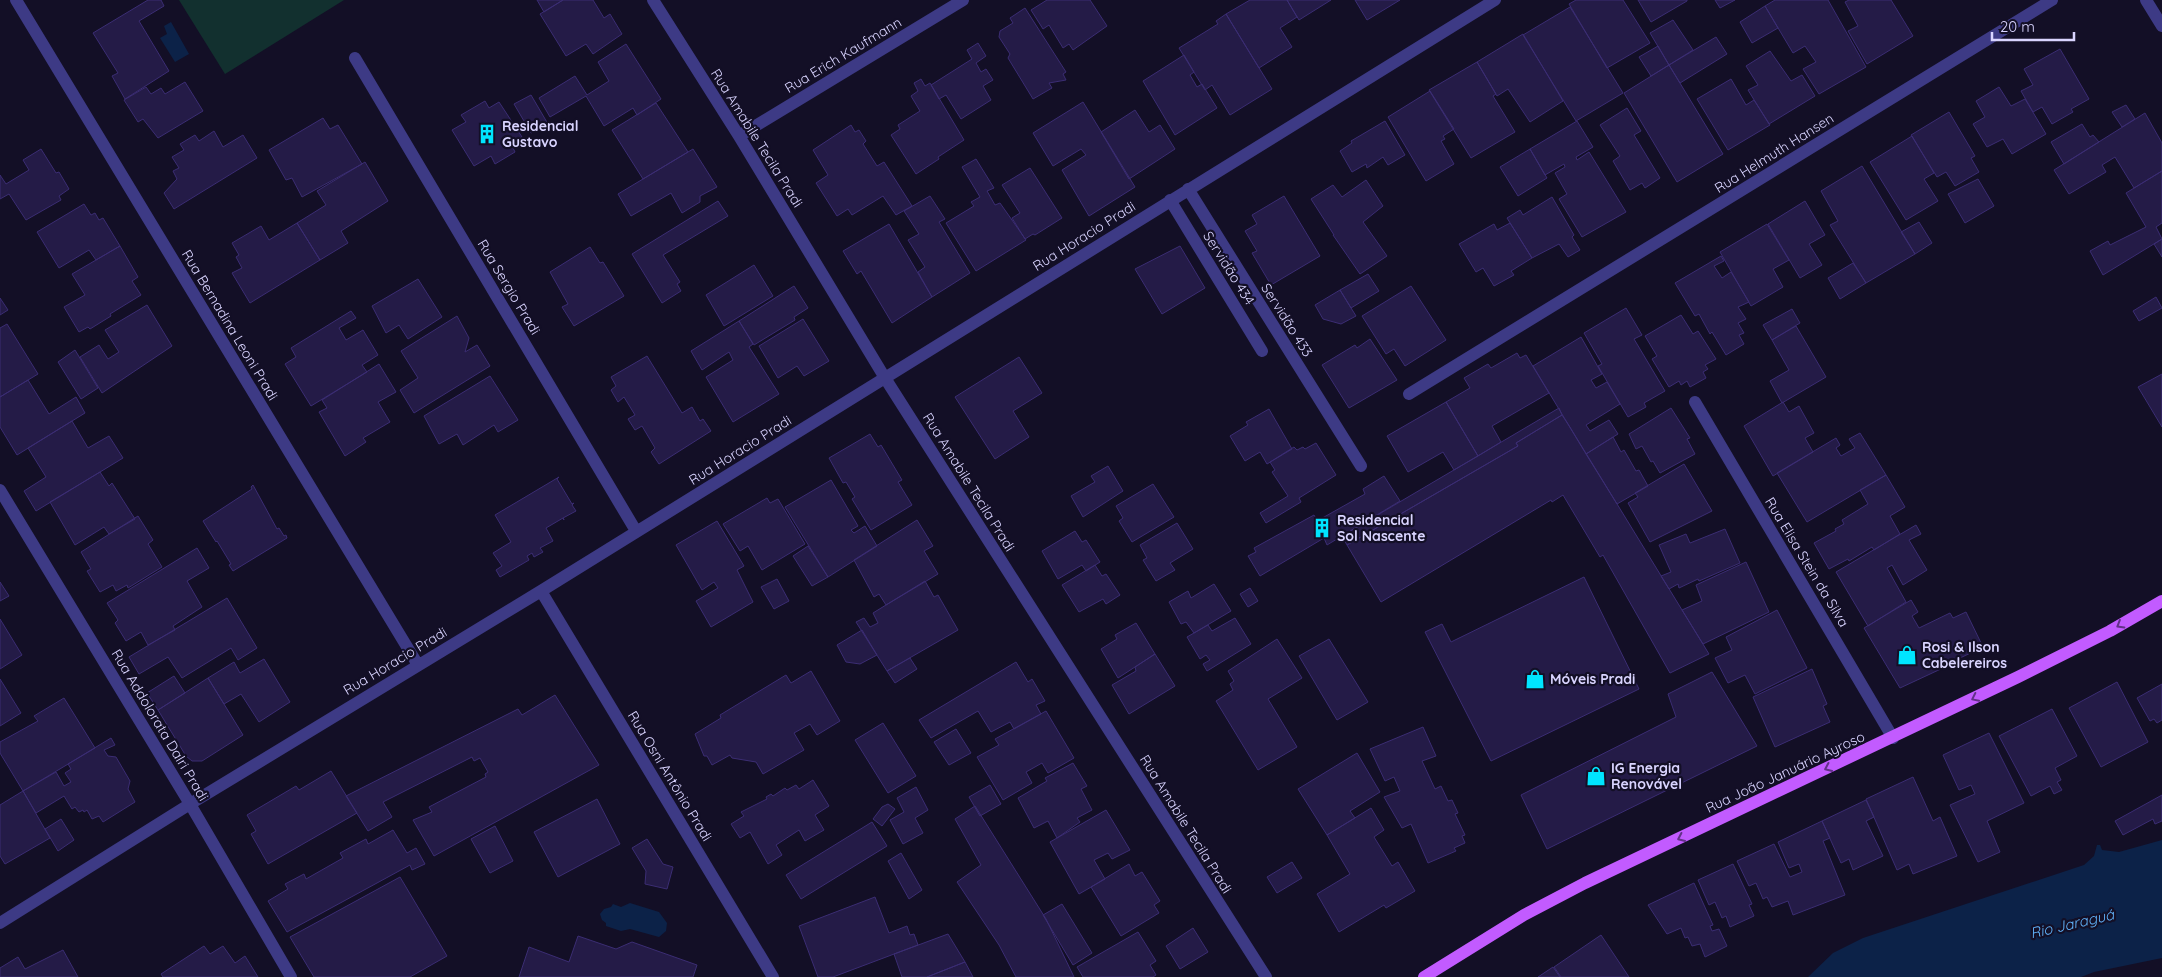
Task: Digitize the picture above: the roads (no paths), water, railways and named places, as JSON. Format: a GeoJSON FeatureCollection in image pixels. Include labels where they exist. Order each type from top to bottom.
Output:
{"type":"FeatureCollection","features":[{"type":"Feature","properties":{"kind":"main road","name":"Rua João Januário Ayroso"},"geometry":{"type":"LineString","coordinates":[[1424,977],[1524,915],[1585,883],[1893,738],[2110,631],[2162,600]]}},
{"type":"Feature","properties":{"kind":"street","name":"Rua Bernadina Leoni Pradi"},"geometry":{"type":"LineString","coordinates":[[16,0],[418,665]]}},
{"type":"Feature","properties":{"kind":"street","name":"Rua Amabile Tecila Pradi"},"geometry":{"type":"LineString","coordinates":[[653,0],[739,136],[885,378],[1266,977]]}},
{"type":"Feature","properties":{"kind":"street","name":"Rua Erich Kaufmann"},"geometry":{"type":"LineString","coordinates":[[739,136],[962,0]]}},
{"type":"Feature","properties":{"kind":"street","name":"Rua Horacio Pradi"},"geometry":{"type":"LineString","coordinates":[[0,923],[190,804],[541,591],[1495,0]]}},
{"type":"Feature","properties":{"kind":"street","name":"Rua Helmuth Hansen"},"geometry":{"type":"LineString","coordinates":[[1409,394],[2052,0]]}},
{"type":"Feature","properties":{"kind":"street"},"geometry":{"type":"LineString","coordinates":[[2146,0],[2162,26]]}},
{"type":"Feature","properties":{"kind":"street","name":"Rua Sergio Pradi"},"geometry":{"type":"LineString","coordinates":[[355,58],[636,531]]}},
{"type":"Feature","properties":{"kind":"street","name":"Servidão 433"},"geometry":{"type":"LineString","coordinates":[[1188,189],[1361,466]]}},
{"type":"Feature","properties":{"kind":"street","name":"Servidão 434"},"geometry":{"type":"LineString","coordinates":[[1170,200],[1262,351]]}},
{"type":"Feature","properties":{"kind":"street","name":"Rua Elisa Stein da Silva"},"geometry":{"type":"LineString","coordinates":[[1695,402],[1893,738]]}},
{"type":"Feature","properties":{"kind":"street","name":"Rua Addolorata Dalri Pradi"},"geometry":{"type":"LineString","coordinates":[[0,492],[190,804],[291,977]]}},
{"type":"Feature","properties":{"kind":"street","name":"Rua Osni Antônio Pradi"},"geometry":{"type":"LineString","coordinates":[[541,591],[773,977]]}},
{"type":"Feature","properties":{"kind":"water"},"geometry":{"type":"Polygon","coordinates":[[[171,22],[189,54],[175,62],[160,38],[167,34],[164,26],[171,22]]]}},
{"type":"Feature","properties":{"kind":"water","name":"Rio Jaraguá"},"geometry":{"type":"Polygon","coordinates":[[[2162,840],[2162,958],[2094,972],[2081,977],[1808,977],[1833,953],[1863,938],[2084,865],[2094,856],[2097,845],[2100,845],[2102,850],[2119,852],[2162,840]]]}},
{"type":"Feature","properties":{"kind":"water"},"geometry":{"type":"Polygon","coordinates":[[[630,903],[659,912],[667,923],[666,931],[659,937],[630,929],[621,931],[606,926],[600,914],[604,909],[611,907],[613,904],[621,907],[630,903]]]}},
{"type":"Feature","properties":{"kind":"place","name":"Residencial Gustavo"},"geometry":{"type":"Point","coordinates":[487,134]}},
{"type":"Feature","properties":{"kind":"place","name":"Residencial Sol Nascente"},"geometry":{"type":"Point","coordinates":[1322,528]}},
{"type":"Feature","properties":{"kind":"place","name":"Rosi & Ilson Cabelereiros"},"geometry":{"type":"Point","coordinates":[1907,655]}},
{"type":"Feature","properties":{"kind":"place","name":"Móveis Pradi"},"geometry":{"type":"Point","coordinates":[1535,679]}},
{"type":"Feature","properties":{"kind":"place","name":"IG Energia Renovável"},"geometry":{"type":"Point","coordinates":[1596,776]}}]}
